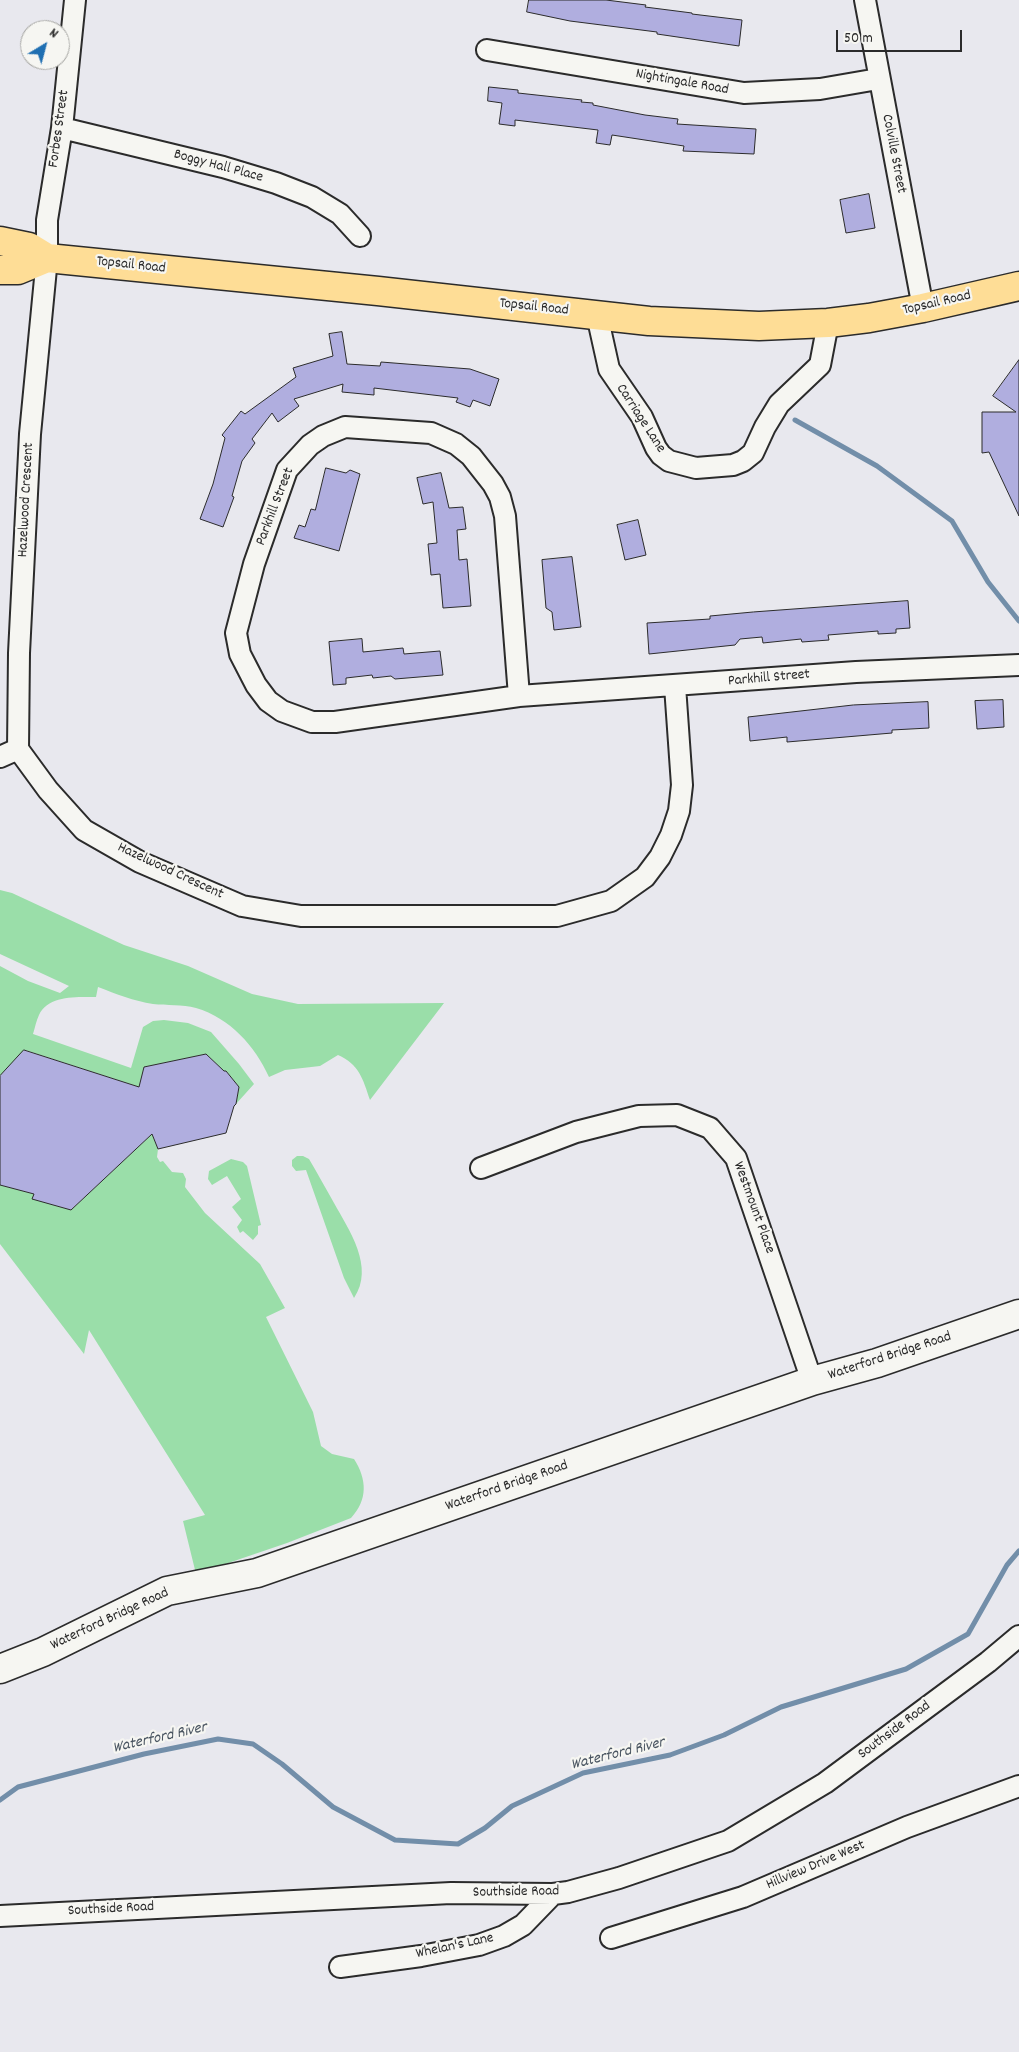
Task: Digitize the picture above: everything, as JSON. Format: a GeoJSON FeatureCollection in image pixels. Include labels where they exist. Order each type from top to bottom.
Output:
{"type":"FeatureCollection","features":[{"type":"Feature","properties":{"kind":"main road","name":"Topsail Road"},"geometry":{"type":"LineString","coordinates":[[0,241],[28,247],[47,258],[649,321],[749,325],[828,323],[870,318],[924,308],[1019,286]]}},
{"type":"Feature","properties":{"kind":"main road","name":"Topsail Road"},"geometry":{"type":"LineString","coordinates":[[0,270],[18,270],[47,258]]}},
{"type":"Feature","properties":{"kind":"main road","name":"Waterford Bridge Road"},"geometry":{"type":"LineString","coordinates":[[0,1669],[43,1652],[167,1591],[257,1573],[812,1381],[877,1363],[1019,1314]]}},
{"type":"Feature","properties":{"kind":"street","name":"Forbes Street"},"geometry":{"type":"LineString","coordinates":[[47,258],[47,220],[62,128],[75,0]]}},
{"type":"Feature","properties":{"kind":"street","name":"Colville Street"},"geometry":{"type":"LineString","coordinates":[[865,0],[878,79],[924,308]]}},
{"type":"Feature","properties":{"kind":"street","name":"Nightingale Road"},"geometry":{"type":"LineString","coordinates":[[487,50],[744,94],[820,89],[878,79]]}},
{"type":"Feature","properties":{"kind":"street","name":"Boggy Hall Place"},"geometry":{"type":"LineString","coordinates":[[62,128],[223,167],[276,183],[312,197],[340,214],[360,236]]}},
{"type":"Feature","properties":{"kind":"street","name":"Hazelwood Crescent"},"geometry":{"type":"LineString","coordinates":[[47,258],[30,434],[19,653],[9,753],[48,790],[84,830],[140,862],[242,906],[301,916],[557,916],[612,901],[645,877],[664,850],[679,811],[682,785],[675,686]]}},
{"type":"Feature","properties":{"kind":"street","name":"Carriage Lane"},"geometry":{"type":"LineString","coordinates":[[597,315],[609,369],[642,417],[656,448],[661,455],[669,460],[696,468],[733,466],[753,453],[765,427],[779,404],[820,365],[828,323]]}},
{"type":"Feature","properties":{"kind":"street","name":"Parkhill Street"},"geometry":{"type":"LineString","coordinates":[[519,696],[505,516],[500,497],[483,469],[456,444],[431,433],[345,427],[323,436],[310,445],[287,470],[254,564],[236,633],[240,654],[256,685],[268,701],[282,711],[312,722],[335,722],[519,696],[856,672],[1016,665]]}},
{"type":"Feature","properties":{"kind":"street","name":"Westmount Place"},"geometry":{"type":"LineString","coordinates":[[481,1168],[576,1132],[639,1116],[676,1115],[710,1128],[736,1158],[812,1381]]}},
{"type":"Feature","properties":{"kind":"street","name":"Southside Road"},"geometry":{"type":"LineString","coordinates":[[0,1916],[451,1893],[553,1894],[568,1892],[619,1878],[728,1841],[825,1783],[988,1662],[1019,1636]]}},
{"type":"Feature","properties":{"kind":"street","name":"Hillview Drive West"},"geometry":{"type":"LineString","coordinates":[[611,1938],[743,1897],[906,1827],[1019,1786]]}},
{"type":"Feature","properties":{"kind":"street","name":"Whelan's Lane"},"geometry":{"type":"LineString","coordinates":[[340,1967],[421,1956],[487,1942],[504,1936],[523,1925],[553,1894]]}},
{"type":"Feature","properties":{"kind":"green space"},"geometry":{"type":"Polygon","coordinates":[[[0,890],[12,893],[124,945],[188,966],[252,994],[298,1004],[444,1003],[370,1100],[356,1068],[338,1055],[320,1066],[285,1070],[269,1077],[249,1044],[220,1019],[196,1008],[146,1003],[98,987],[96,997],[64,998],[43,1008],[36,1022],[33,1034],[131,1068],[143,1027],[153,1021],[164,1020],[188,1023],[211,1032],[254,1084],[236,1104],[239,1087],[226,1071],[206,1054],[144,1067],[139,1087],[25,1050],[0,1076],[0,966],[28,981],[60,993],[69,986],[0,954],[0,890]]]}},
{"type":"Feature","properties":{"kind":"green space"},"geometry":{"type":"Polygon","coordinates":[[[152,1134],[158,1149],[157,1157],[160,1162],[163,1161],[172,1172],[183,1173],[186,1179],[185,1187],[205,1213],[260,1264],[285,1308],[266,1317],[313,1412],[321,1446],[332,1454],[354,1459],[361,1474],[364,1489],[357,1511],[351,1518],[287,1543],[196,1574],[183,1521],[205,1515],[89,1330],[84,1354],[0,1244],[0,1185],[34,1194],[33,1199],[71,1210],[152,1134]]]}},
{"type":"Feature","properties":{"kind":"green space"},"geometry":{"type":"Polygon","coordinates":[[[297,1156],[309,1159],[358,1249],[362,1274],[360,1286],[354,1298],[344,1278],[306,1170],[296,1171],[292,1166],[292,1160],[297,1156]]]}},
{"type":"Feature","properties":{"kind":"green space"},"geometry":{"type":"Polygon","coordinates":[[[231,1159],[243,1162],[247,1166],[261,1225],[258,1226],[258,1234],[253,1240],[243,1231],[240,1233],[237,1227],[242,1220],[232,1207],[241,1199],[227,1176],[212,1185],[208,1179],[209,1171],[231,1159]]]}},
{"type":"Feature","properties":{"kind":"building"},"geometry":{"type":"Polygon","coordinates":[[[529,0],[606,0],[742,20],[739,46],[657,34],[657,32],[570,21],[527,12],[529,0]]]}},
{"type":"Feature","properties":{"kind":"building"},"geometry":{"type":"Polygon","coordinates":[[[489,87],[518,90],[518,93],[582,100],[581,102],[593,103],[593,105],[678,119],[677,124],[756,129],[754,154],[683,151],[684,146],[612,135],[610,145],[596,143],[598,130],[515,120],[515,126],[499,124],[502,103],[488,101],[489,87]]]}},
{"type":"Feature","properties":{"kind":"building"},"geometry":{"type":"Polygon","coordinates":[[[869,194],[875,228],[846,233],[840,200],[869,194]]]}},
{"type":"Feature","properties":{"kind":"building"},"geometry":{"type":"Polygon","coordinates":[[[342,332],[347,364],[380,366],[381,362],[470,369],[499,379],[490,406],[473,400],[470,407],[456,402],[458,398],[374,388],[374,395],[342,392],[343,384],[294,399],[299,406],[278,422],[272,413],[252,439],[255,443],[242,461],[232,496],[234,497],[223,527],[200,519],[213,484],[225,438],[222,435],[241,411],[245,414],[296,377],[293,368],[333,356],[329,334],[342,332]]]}},
{"type":"Feature","properties":{"kind":"building"},"geometry":{"type":"Polygon","coordinates":[[[1019,360],[1019,516],[989,452],[982,453],[982,412],[1016,412],[993,396],[1019,360]]]}},
{"type":"Feature","properties":{"kind":"building"},"geometry":{"type":"Polygon","coordinates":[[[326,468],[346,473],[350,470],[360,474],[339,551],[294,538],[299,525],[305,527],[311,509],[315,510],[326,468]]]}},
{"type":"Feature","properties":{"kind":"building"},"geometry":{"type":"Polygon","coordinates":[[[441,473],[449,508],[463,507],[466,529],[457,530],[459,560],[467,559],[471,606],[443,608],[440,574],[431,575],[428,544],[437,543],[433,502],[423,504],[417,478],[441,473]]]}},
{"type":"Feature","properties":{"kind":"building"},"geometry":{"type":"Polygon","coordinates":[[[638,520],[646,555],[625,560],[617,525],[638,520]]]}},
{"type":"Feature","properties":{"kind":"building"},"geometry":{"type":"Polygon","coordinates":[[[572,557],[581,627],[554,630],[552,612],[546,608],[542,560],[572,557]]]}},
{"type":"Feature","properties":{"kind":"building"},"geometry":{"type":"Polygon","coordinates":[[[908,601],[910,628],[896,629],[896,633],[878,634],[878,631],[828,635],[829,640],[802,642],[801,639],[763,643],[762,637],[740,639],[735,645],[649,654],[647,623],[710,619],[710,616],[753,612],[908,601]]]}},
{"type":"Feature","properties":{"kind":"building"},"geometry":{"type":"Polygon","coordinates":[[[362,639],[363,652],[403,648],[404,654],[440,651],[443,675],[395,679],[391,676],[373,678],[372,675],[346,678],[346,684],[333,685],[329,642],[362,639]]]}},
{"type":"Feature","properties":{"kind":"building"},"geometry":{"type":"Polygon","coordinates":[[[1003,700],[1004,727],[977,729],[975,701],[1003,700]]]}},
{"type":"Feature","properties":{"kind":"building"},"geometry":{"type":"Polygon","coordinates":[[[928,702],[929,728],[892,730],[892,733],[787,742],[787,737],[750,741],[748,717],[853,705],[928,702]]]}},
{"type":"Feature","properties":{"kind":"building"},"geometry":{"type":"Polygon","coordinates":[[[24,1050],[139,1087],[144,1067],[206,1054],[226,1071],[239,1087],[236,1104],[226,1133],[158,1149],[152,1134],[71,1210],[32,1199],[34,1194],[0,1185],[0,1076],[24,1050]]]}},
{"type":"Feature","properties":{"kind":"waterway"},"geometry":{"type":"LineString","coordinates":[[795,420],[877,466],[952,521],[988,582],[1019,621]]}},
{"type":"Feature","properties":{"kind":"waterway","name":"Waterford River"},"geometry":{"type":"LineString","coordinates":[[0,1800],[18,1787],[144,1754],[218,1739],[253,1744],[282,1764],[333,1807],[395,1840],[458,1844],[485,1828],[512,1806],[583,1773],[670,1755],[724,1735],[781,1707],[906,1669],[968,1634],[1007,1565],[1019,1551]]}}]}
